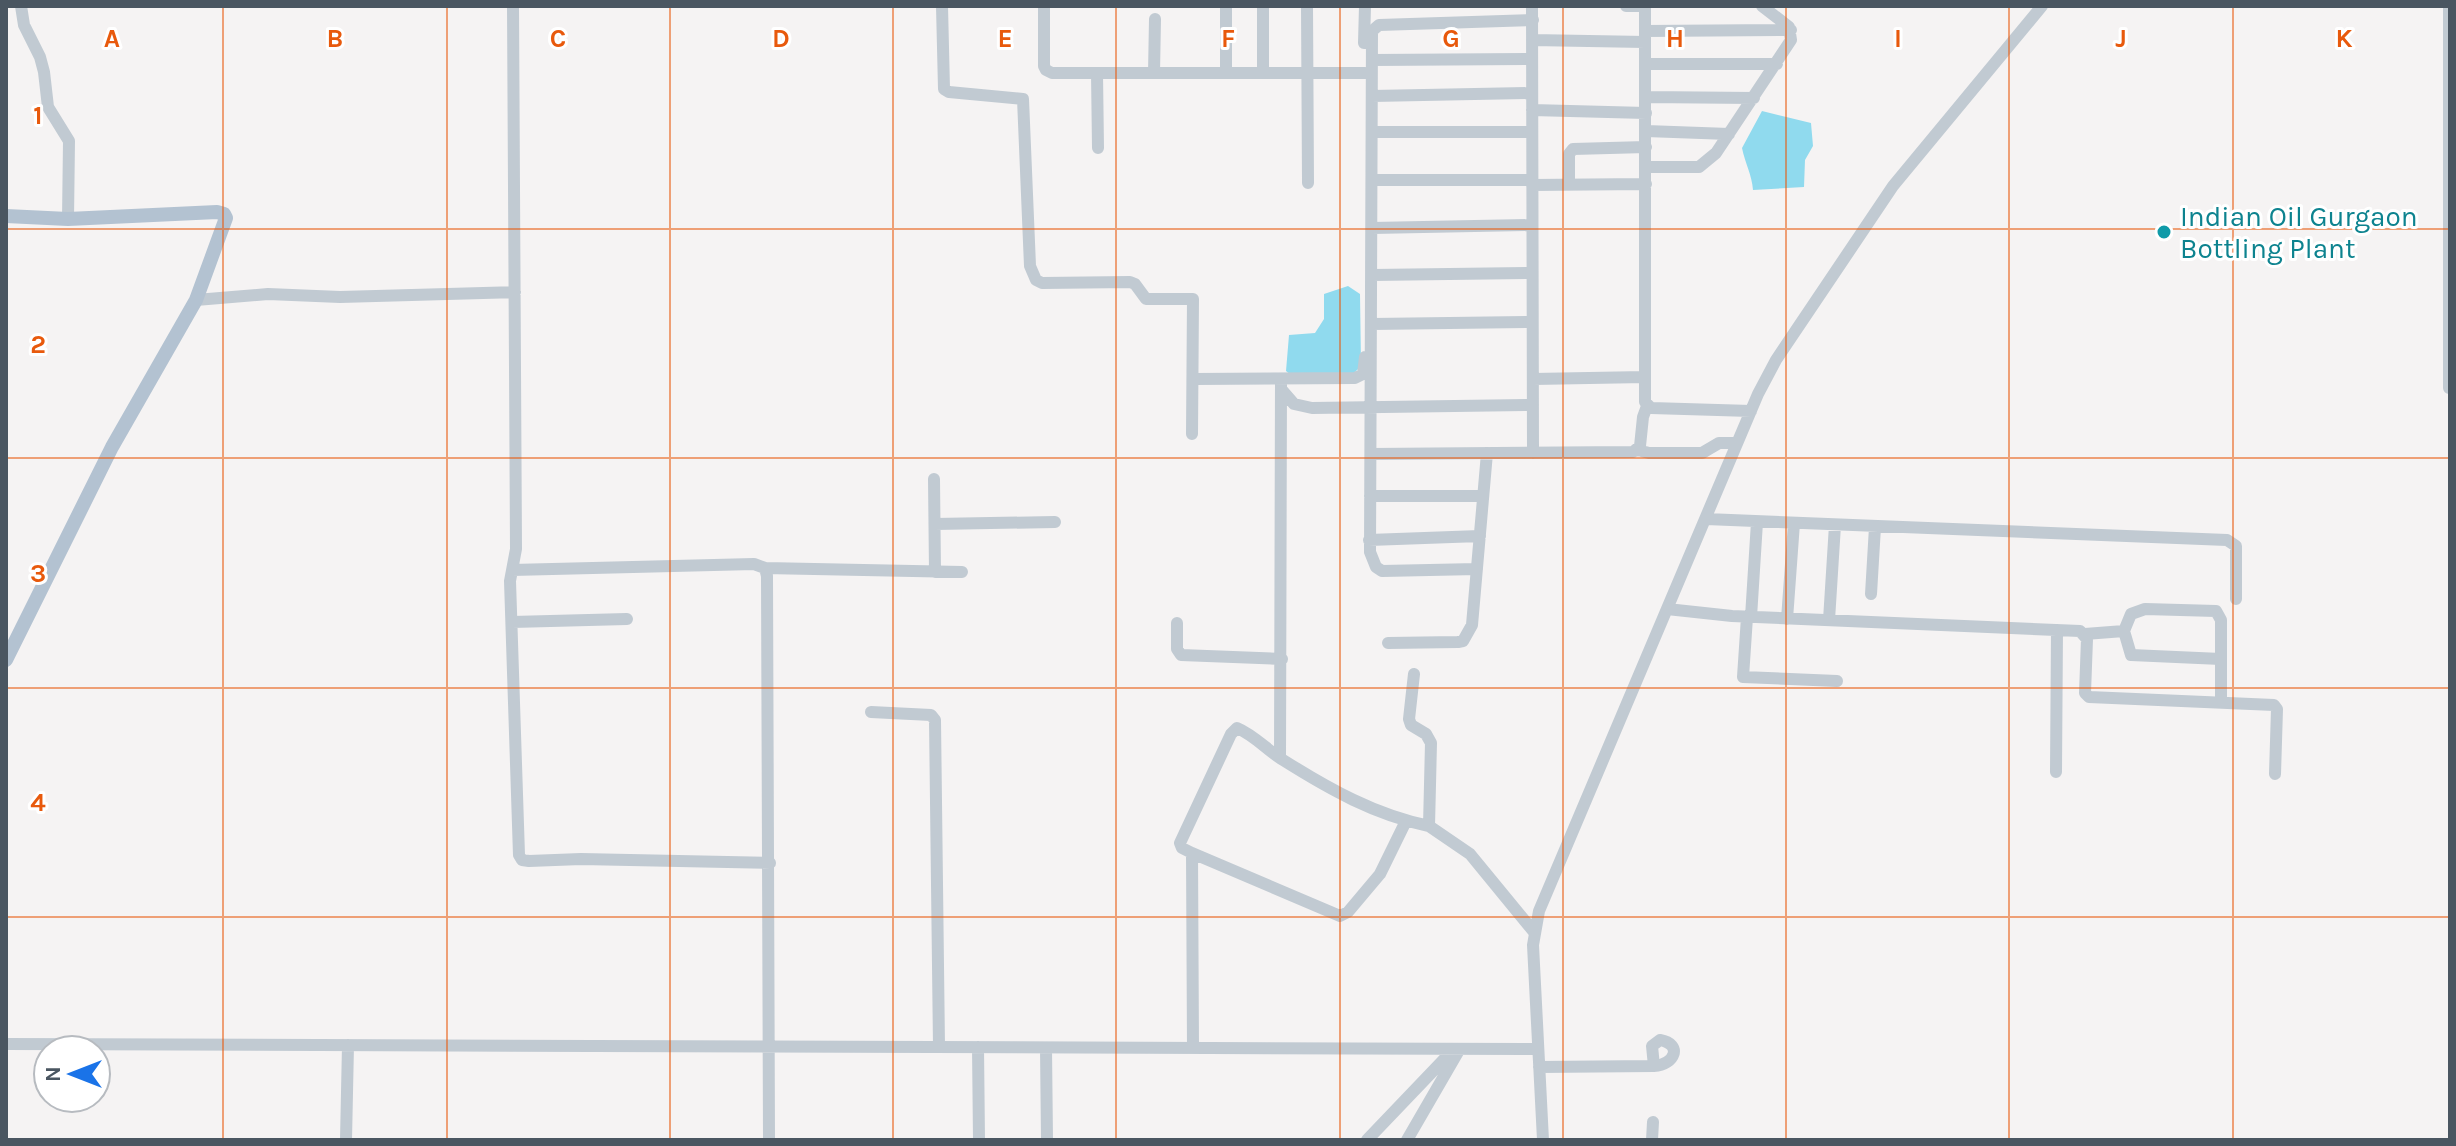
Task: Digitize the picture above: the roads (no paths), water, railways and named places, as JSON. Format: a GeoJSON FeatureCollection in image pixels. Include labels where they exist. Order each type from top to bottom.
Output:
{"type":"FeatureCollection","features":[{"type":"Feature","properties":{"kind":"main road"},"geometry":{"type":"LineString","coordinates":[[6,216],[68,219],[224,214],[224,224],[196,300],[112,447],[6,660]]}},
{"type":"Feature","properties":{"kind":"street"},"geometry":{"type":"LineString","coordinates":[[21,6],[24,25],[40,57],[48,107],[69,141],[68,219]]}},
{"type":"Feature","properties":{"kind":"street"},"geometry":{"type":"LineString","coordinates":[[513,6],[516,549],[510,581],[517,848],[522,860],[770,863]]}},
{"type":"Feature","properties":{"kind":"street"},"geometry":{"type":"LineString","coordinates":[[942,6],[944,89],[1023,99],[1032,274],[1042,283],[1130,282],[1146,299],[1190,298],[1194,302],[1192,434]]}},
{"type":"Feature","properties":{"kind":"street"},"geometry":{"type":"LineString","coordinates":[[1226,6],[1226,73]]}},
{"type":"Feature","properties":{"kind":"street"},"geometry":{"type":"LineString","coordinates":[[1263,6],[1263,73]]}},
{"type":"Feature","properties":{"kind":"street"},"geometry":{"type":"LineString","coordinates":[[1307,6],[1308,183]]}},
{"type":"Feature","properties":{"kind":"street"},"geometry":{"type":"LineString","coordinates":[[1194,379],[1281,384],[1355,378],[1360,377],[1365,369],[1365,6]]}},
{"type":"Feature","properties":{"kind":"street"},"geometry":{"type":"LineString","coordinates":[[1626,6],[1645,6],[1647,406],[1638,450]]}},
{"type":"Feature","properties":{"kind":"street"},"geometry":{"type":"LineString","coordinates":[[1762,6],[1791,30]]}},
{"type":"Feature","properties":{"kind":"street"},"geometry":{"type":"LineString","coordinates":[[1543,1140],[1534,932],[1545,893],[1751,411],[1776,360],[1874,212],[1921,150],[2042,6]]}},
{"type":"Feature","properties":{"kind":"street"},"geometry":{"type":"LineString","coordinates":[[2449,6],[2449,388]]}},
{"type":"Feature","properties":{"kind":"street"},"geometry":{"type":"LineString","coordinates":[[1044,7],[1046,70],[1052,73],[1365,73]]}},
{"type":"Feature","properties":{"kind":"street"},"geometry":{"type":"LineString","coordinates":[[1477,569],[1382,571],[1372,561],[1369,540],[1372,31],[1379,25],[1532,13],[1533,453]]}},
{"type":"Feature","properties":{"kind":"street"},"geometry":{"type":"LineString","coordinates":[[1154,73],[1155,19]]}},
{"type":"Feature","properties":{"kind":"street"},"geometry":{"type":"LineString","coordinates":[[1532,40],[1791,30]]}},
{"type":"Feature","properties":{"kind":"street"},"geometry":{"type":"LineString","coordinates":[[1646,167],[1704,165],[1790,45],[1791,30]]}},
{"type":"Feature","properties":{"kind":"street"},"geometry":{"type":"LineString","coordinates":[[1372,60],[1532,59]]}},
{"type":"Feature","properties":{"kind":"street"},"geometry":{"type":"LineString","coordinates":[[1645,64],[1777,64]]}},
{"type":"Feature","properties":{"kind":"street"},"geometry":{"type":"LineString","coordinates":[[1097,73],[1098,148]]}},
{"type":"Feature","properties":{"kind":"street"},"geometry":{"type":"LineString","coordinates":[[1372,96],[1532,93]]}},
{"type":"Feature","properties":{"kind":"street"},"geometry":{"type":"LineString","coordinates":[[1645,97],[1754,98]]}},
{"type":"Feature","properties":{"kind":"street"},"geometry":{"type":"LineString","coordinates":[[1532,110],[1646,113]]}},
{"type":"Feature","properties":{"kind":"street"},"geometry":{"type":"LineString","coordinates":[[1646,131],[1729,134]]}},
{"type":"Feature","properties":{"kind":"street"},"geometry":{"type":"LineString","coordinates":[[1372,132],[1532,132]]}},
{"type":"Feature","properties":{"kind":"street"},"geometry":{"type":"LineString","coordinates":[[1569,185],[1569,154],[1573,149],[1646,147]]}},
{"type":"Feature","properties":{"kind":"street"},"geometry":{"type":"LineString","coordinates":[[1372,180],[1646,184]]}},
{"type":"Feature","properties":{"kind":"street"},"geometry":{"type":"LineString","coordinates":[[1372,228],[1532,225]]}},
{"type":"Feature","properties":{"kind":"street"},"geometry":{"type":"LineString","coordinates":[[1372,275],[1532,273]]}},
{"type":"Feature","properties":{"kind":"street"},"geometry":{"type":"LineString","coordinates":[[196,300],[268,294],[340,297],[515,292]]}},
{"type":"Feature","properties":{"kind":"street"},"geometry":{"type":"LineString","coordinates":[[1372,324],[1532,322]]}},
{"type":"Feature","properties":{"kind":"street"},"geometry":{"type":"LineString","coordinates":[[1533,379],[1645,377]]}},
{"type":"Feature","properties":{"kind":"street"},"geometry":{"type":"LineString","coordinates":[[1281,384],[1291,402],[1300,406],[1533,405]]}},
{"type":"Feature","properties":{"kind":"street"},"geometry":{"type":"LineString","coordinates":[[1280,758],[1281,384]]}},
{"type":"Feature","properties":{"kind":"street"},"geometry":{"type":"LineString","coordinates":[[1647,406],[1751,411]]}},
{"type":"Feature","properties":{"kind":"street"},"geometry":{"type":"LineString","coordinates":[[1371,454],[1638,450],[1649,453],[1702,453],[1719,443],[1737,443]]}},
{"type":"Feature","properties":{"kind":"street"},"geometry":{"type":"LineString","coordinates":[[1388,643],[1463,641],[1472,625],[1487,453]]}},
{"type":"Feature","properties":{"kind":"street"},"geometry":{"type":"LineString","coordinates":[[934,479],[935,572]]}},
{"type":"Feature","properties":{"kind":"street"},"geometry":{"type":"LineString","coordinates":[[1370,496],[1483,496]]}},
{"type":"Feature","properties":{"kind":"street"},"geometry":{"type":"LineString","coordinates":[[1706,519],[2227,540],[2236,546],[2236,599]]}},
{"type":"Feature","properties":{"kind":"street"},"geometry":{"type":"LineString","coordinates":[[935,524],[1055,522]]}},
{"type":"Feature","properties":{"kind":"street"},"geometry":{"type":"LineString","coordinates":[[1757,522],[1742,672],[1746,679],[1837,681]]}},
{"type":"Feature","properties":{"kind":"street"},"geometry":{"type":"LineString","coordinates":[[1787,619],[1794,523]]}},
{"type":"Feature","properties":{"kind":"street"},"geometry":{"type":"LineString","coordinates":[[1829,620],[1835,525]]}},
{"type":"Feature","properties":{"kind":"street"},"geometry":{"type":"LineString","coordinates":[[1871,594],[1875,527]]}},
{"type":"Feature","properties":{"kind":"street"},"geometry":{"type":"LineString","coordinates":[[1369,540],[1480,536]]}},
{"type":"Feature","properties":{"kind":"street"},"geometry":{"type":"LineString","coordinates":[[512,570],[754,564],[765,568],[962,572]]}},
{"type":"Feature","properties":{"kind":"street"},"geometry":{"type":"LineString","coordinates":[[765,568],[770,863],[769,1140]]}},
{"type":"Feature","properties":{"kind":"street"},"geometry":{"type":"LineString","coordinates":[[1667,609],[1749,617],[2080,631],[2085,634],[2124,631]]}},
{"type":"Feature","properties":{"kind":"street"},"geometry":{"type":"LineString","coordinates":[[2221,659],[2131,655],[2124,631],[2131,614],[2137,610],[2212,610],[2221,617],[2221,659],[2221,702]]}},
{"type":"Feature","properties":{"kind":"street"},"geometry":{"type":"LineString","coordinates":[[512,622],[627,619]]}},
{"type":"Feature","properties":{"kind":"street"},"geometry":{"type":"LineString","coordinates":[[1177,623],[1177,649],[1181,655],[1282,659]]}},
{"type":"Feature","properties":{"kind":"street"},"geometry":{"type":"LineString","coordinates":[[2056,772],[2057,630]]}},
{"type":"Feature","properties":{"kind":"street"},"geometry":{"type":"LineString","coordinates":[[2085,634],[2085,693],[2089,697],[2276,706],[2275,774]]}},
{"type":"Feature","properties":{"kind":"street"},"geometry":{"type":"LineString","coordinates":[[1414,674],[1409,719],[1411,725],[1426,734],[1431,743],[1429,826]]}},
{"type":"Feature","properties":{"kind":"street"},"geometry":{"type":"LineString","coordinates":[[871,712],[931,715],[935,720],[939,1047]]}},
{"type":"Feature","properties":{"kind":"street"},"geometry":{"type":"LineString","coordinates":[[1406,821],[1380,874],[1348,912],[1340,916],[1182,848],[1181,836],[1233,730],[1241,729],[1280,758],[1356,802],[1406,821],[1429,826],[1470,854],[1534,932]]}},
{"type":"Feature","properties":{"kind":"street"},"geometry":{"type":"LineString","coordinates":[[1192,853],[1193,1048]]}},
{"type":"Feature","properties":{"kind":"street"},"geometry":{"type":"LineString","coordinates":[[6,1044],[1538,1049]]}},
{"type":"Feature","properties":{"kind":"street"},"geometry":{"type":"LineString","coordinates":[[346,1140],[348,1045]]}},
{"type":"Feature","properties":{"kind":"street"},"geometry":{"type":"LineString","coordinates":[[978,1047],[979,1140]]}},
{"type":"Feature","properties":{"kind":"street"},"geometry":{"type":"LineString","coordinates":[[1046,1048],[1047,1140]]}},
{"type":"Feature","properties":{"kind":"street"},"geometry":{"type":"LineString","coordinates":[[1367,1140],[1457,1049]]}},
{"type":"Feature","properties":{"kind":"street"},"geometry":{"type":"LineString","coordinates":[[1407,1140],[1457,1049]]}},
{"type":"Feature","properties":{"kind":"street"},"geometry":{"type":"LineString","coordinates":[[1539,1067],[1654,1066]]}},
{"type":"Feature","properties":{"kind":"street"},"geometry":{"type":"LineString","coordinates":[[1652,1140],[1653,1122]]}},
{"type":"Feature","properties":{"kind":"water"},"geometry":{"type":"Polygon","coordinates":[[[1762,111],[1811,123],[1813,146],[1805,160],[1804,187],[1753,190],[1742,148],[1762,111]]]}},
{"type":"Feature","properties":{"kind":"water"},"geometry":{"type":"Polygon","coordinates":[[[1348,286],[1360,294],[1361,366],[1349,378],[1295,378],[1286,371],[1289,335],[1315,333],[1324,319],[1324,294],[1348,286]]]}},
{"type":"Feature","properties":{"kind":"place","name":"Indian Oil Gurgaon Bottling Plant"},"geometry":{"type":"Point","coordinates":[2164,232]}}]}
